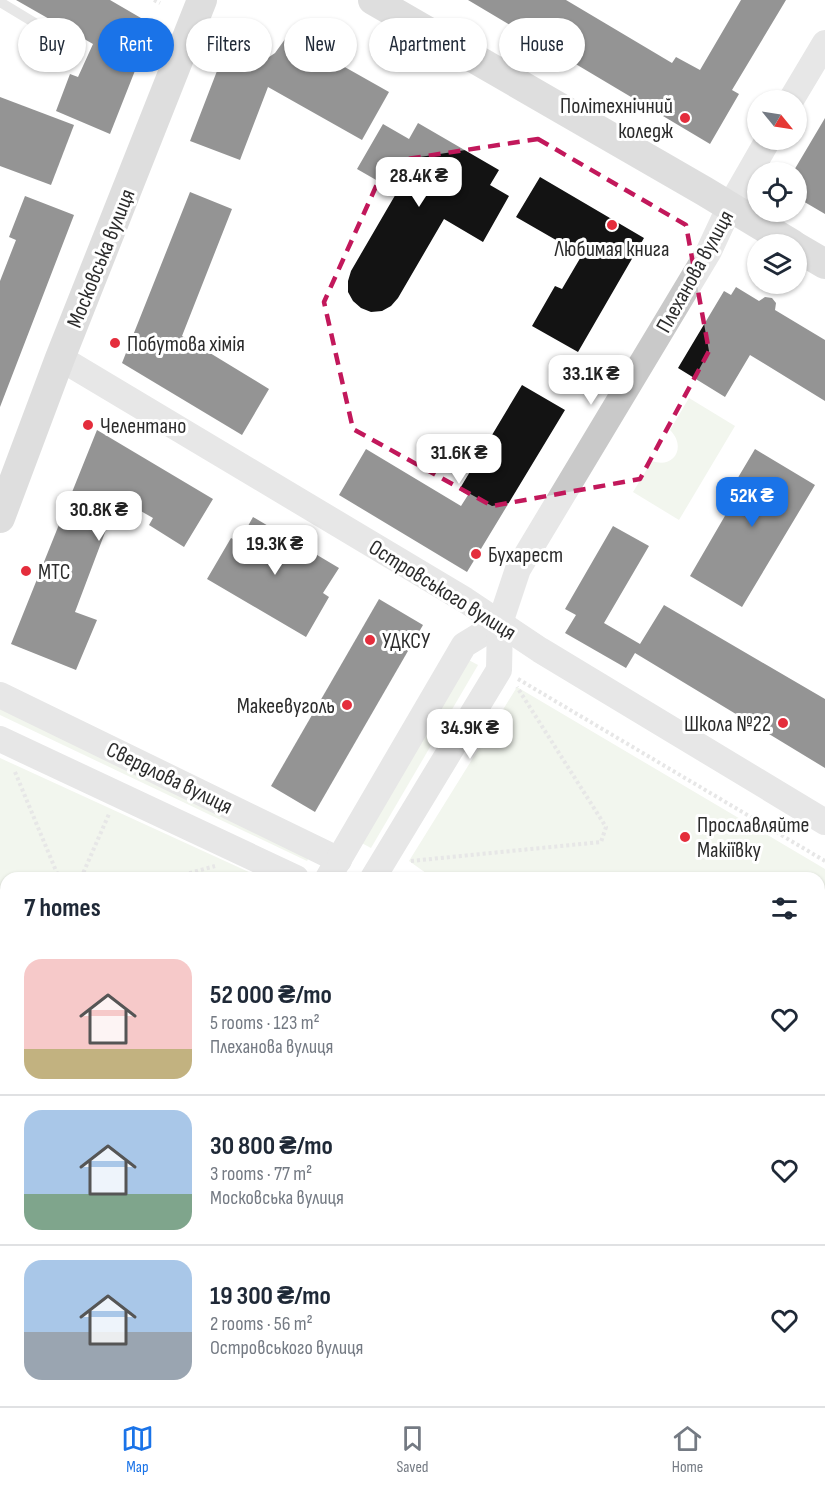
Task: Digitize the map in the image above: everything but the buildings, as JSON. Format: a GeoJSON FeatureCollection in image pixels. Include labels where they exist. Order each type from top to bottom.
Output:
{"type":"FeatureCollection","features":[{"type":"Feature","properties":{"kind":"main road","name":"Московська вулиця"},"geometry":{"type":"LineString","coordinates":[[0,518],[60,358],[202,0]]}},
{"type":"Feature","properties":{"kind":"main road"},"geometry":{"type":"LineString","coordinates":[[373,0],[774,234]]}},
{"type":"Feature","properties":{"kind":"main road"},"geometry":{"type":"LineString","coordinates":[[807,254],[825,264]]}},
{"type":"Feature","properties":{"kind":"street"},"geometry":{"type":"LineString","coordinates":[[797,90],[825,43]]}},
{"type":"Feature","properties":{"kind":"street","name":"Плеханова вулиця"},"geometry":{"type":"LineString","coordinates":[[378,872],[499,670],[500,622],[518,569],[713,245],[729,208],[762,150]]}},
{"type":"Feature","properties":{"kind":"street","name":"Островського вулиця"},"geometry":{"type":"LineString","coordinates":[[60,358],[500,622],[540,650],[825,822]]}},
{"type":"Feature","properties":{"kind":"street"},"geometry":{"type":"LineString","coordinates":[[334,869],[464,645],[500,622]]}},
{"type":"Feature","properties":{"kind":"street","name":"Свердлова вулиця"},"geometry":{"type":"LineString","coordinates":[[0,695],[334,869]]}},
{"type":"Feature","properties":{"kind":"street","name":"Свердлова вулиця"},"geometry":{"type":"LineString","coordinates":[[0,739],[283,872]]}},
{"type":"Feature","properties":{"kind":"lane"},"geometry":{"type":"LineString","coordinates":[[0,2],[27,18]]}},
{"type":"Feature","properties":{"kind":"path"},"geometry":{"type":"LineString","coordinates":[[154,0],[160,3]]}},
{"type":"Feature","properties":{"kind":"path"},"geometry":{"type":"LineString","coordinates":[[402,858],[409,861],[601,842],[606,826],[517,687],[513,676],[825,861]]}},
{"type":"Feature","properties":{"kind":"path"},"geometry":{"type":"LineString","coordinates":[[11,763],[56,872]]}},
{"type":"Feature","properties":{"kind":"path"},"geometry":{"type":"LineString","coordinates":[[84,872],[110,813]]}},
{"type":"Feature","properties":{"kind":"path"},"geometry":{"type":"LineString","coordinates":[[194,872],[216,866]]}},
{"type":"Feature","properties":{"kind":"highlighted area"},"geometry":{"type":"Polygon","coordinates":[[[538,139],[686,225],[709,351],[640,479],[492,506],[353,429],[324,302],[387,162],[538,139]]]}},
{"type":"Feature","properties":{"kind":"green space"},"geometry":{"type":"Polygon","coordinates":[[[689,398],[735,426],[679,520],[633,492],[652,461],[666,462],[676,455],[677,443],[670,430],[689,398]]]}},
{"type":"Feature","properties":{"kind":"green space"},"geometry":{"type":"Polygon","coordinates":[[[463,657],[478,665],[371,848],[356,840],[463,657]]]}},
{"type":"Feature","properties":{"kind":"green space"},"geometry":{"type":"Polygon","coordinates":[[[517,687],[825,869],[825,872],[425,872],[409,861],[517,687]]]}},
{"type":"Feature","properties":{"kind":"green space"},"geometry":{"type":"Polygon","coordinates":[[[0,699],[313,850],[307,861],[0,715],[0,699]]]}},
{"type":"Feature","properties":{"kind":"green space"},"geometry":{"type":"Polygon","coordinates":[[[0,758],[249,872],[0,872],[0,758]]]}},
{"type":"Feature","properties":{"kind":"place","name":"Полiтехнiчний коледж"},"geometry":{"type":"Point","coordinates":[685,118]}},
{"type":"Feature","properties":{"kind":"place","name":"Любимая книга"},"geometry":{"type":"Point","coordinates":[612,225]}},
{"type":"Feature","properties":{"kind":"place","name":"Побутова хімія"},"geometry":{"type":"Point","coordinates":[115,343]}},
{"type":"Feature","properties":{"kind":"place","name":"Челентано"},"geometry":{"type":"Point","coordinates":[88,425]}},
{"type":"Feature","properties":{"kind":"place","name":"Бухарест"},"geometry":{"type":"Point","coordinates":[476,554]}},
{"type":"Feature","properties":{"kind":"place","name":"МТС"},"geometry":{"type":"Point","coordinates":[26,571]}},
{"type":"Feature","properties":{"kind":"place","name":"УДКСУ"},"geometry":{"type":"Point","coordinates":[370,640]}},
{"type":"Feature","properties":{"kind":"place","name":"Макеевуголь"},"geometry":{"type":"Point","coordinates":[347,705]}},
{"type":"Feature","properties":{"kind":"place","name":"Школа №22"},"geometry":{"type":"Point","coordinates":[783,723]}},
{"type":"Feature","properties":{"kind":"place","name":"Прославляйте Макіївку"},"geometry":{"type":"Point","coordinates":[685,837]}}]}
